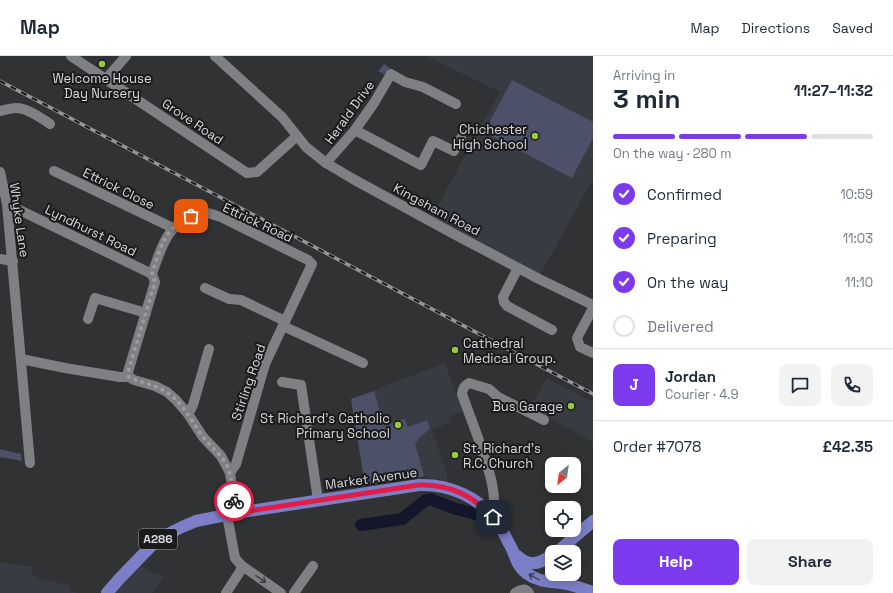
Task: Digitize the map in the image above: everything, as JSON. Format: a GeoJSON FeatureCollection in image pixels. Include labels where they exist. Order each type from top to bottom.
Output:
{"type":"FeatureCollection","features":[{"type":"Feature","properties":{"kind":"main road","name":"Market Avenue"},"geometry":{"type":"LineString","coordinates":[[232,514],[430,484],[465,494],[480,504],[498,524],[514,552]]}},
{"type":"Feature","properties":{"kind":"main road","name":"A286"},"geometry":{"type":"LineString","coordinates":[[108,593],[120,578],[158,539],[182,526],[196,521],[232,514]]}},
{"type":"Feature","properties":{"kind":"main road","name":"A286"},"geometry":{"type":"LineString","coordinates":[[564,545],[593,521]]}},
{"type":"Feature","properties":{"kind":"main road","name":"A286"},"geometry":{"type":"LineString","coordinates":[[514,552],[522,561],[530,564],[545,560]]}},
{"type":"Feature","properties":{"kind":"main road","name":"A286"},"geometry":{"type":"LineString","coordinates":[[514,552],[517,563],[526,572],[539,580],[567,584],[593,592]]}},
{"type":"Feature","properties":{"kind":"main road","name":"A286"},"geometry":{"type":"LineString","coordinates":[[563,581],[567,584]]}},
{"type":"Feature","properties":{"kind":"street","name":"Grove Road"},"geometry":{"type":"LineString","coordinates":[[71,56],[247,173],[257,172],[297,136]]}},
{"type":"Feature","properties":{"kind":"street"},"geometry":{"type":"LineString","coordinates":[[106,79],[126,56]]}},
{"type":"Feature","properties":{"kind":"street","name":"Kingsham Road"},"geometry":{"type":"LineString","coordinates":[[215,56],[282,117],[306,147],[326,163],[440,226],[593,307]]}},
{"type":"Feature","properties":{"kind":"street","name":"Herald Drive"},"geometry":{"type":"LineString","coordinates":[[326,163],[355,130],[374,103],[391,74],[405,82],[423,87],[456,104]]}},
{"type":"Feature","properties":{"kind":"street"},"geometry":{"type":"LineString","coordinates":[[0,111],[15,108],[22,109],[50,124]]}},
{"type":"Feature","properties":{"kind":"street"},"geometry":{"type":"LineString","coordinates":[[355,130],[421,165],[434,141],[454,152],[461,138]]}},
{"type":"Feature","properties":{"kind":"street","name":"Ettrick Close"},"geometry":{"type":"LineString","coordinates":[[54,171],[173,228]]}},
{"type":"Feature","properties":{"kind":"street","name":"Whyke Lane"},"geometry":{"type":"LineString","coordinates":[[1,178],[7,204],[13,261],[30,463]]}},
{"type":"Feature","properties":{"kind":"street","name":"Lyndhurst Road"},"geometry":{"type":"LineString","coordinates":[[7,204],[152,274]]}},
{"type":"Feature","properties":{"kind":"street","name":"Ettrick Road"},"geometry":{"type":"LineString","coordinates":[[152,274],[162,245],[173,228],[191,216],[206,213],[221,217],[308,260],[312,264]]}},
{"type":"Feature","properties":{"kind":"street"},"geometry":{"type":"LineString","coordinates":[[0,259],[13,261]]}},
{"type":"Feature","properties":{"kind":"street","name":"Stirling Road"},"geometry":{"type":"LineString","coordinates":[[230,473],[236,464],[265,364],[312,264]]}},
{"type":"Feature","properties":{"kind":"street"},"geometry":{"type":"LineString","coordinates":[[518,268],[503,297],[504,302],[507,306],[552,330]]}},
{"type":"Feature","properties":{"kind":"street"},"geometry":{"type":"LineString","coordinates":[[129,377],[128,372],[155,282],[152,274]]}},
{"type":"Feature","properties":{"kind":"street"},"geometry":{"type":"LineString","coordinates":[[205,288],[229,299],[241,300],[363,363]]}},
{"type":"Feature","properties":{"kind":"street"},"geometry":{"type":"LineString","coordinates":[[88,319],[94,298],[146,313]]}},
{"type":"Feature","properties":{"kind":"street"},"geometry":{"type":"LineString","coordinates":[[593,307],[577,338],[580,346],[593,353]]}},
{"type":"Feature","properties":{"kind":"street"},"geometry":{"type":"LineString","coordinates":[[188,414],[193,405],[209,349]]}},
{"type":"Feature","properties":{"kind":"street"},"geometry":{"type":"LineString","coordinates":[[21,359],[65,368],[120,377],[129,377],[156,386],[167,392],[176,400],[188,414],[203,436],[221,456],[230,473],[235,558],[241,565],[281,593]]}},
{"type":"Feature","properties":{"kind":"street"},"geometry":{"type":"LineString","coordinates":[[282,382],[301,385],[318,500]]}},
{"type":"Feature","properties":{"kind":"street"},"geometry":{"type":"LineString","coordinates":[[493,517],[494,508],[491,478],[479,439],[462,394],[462,390],[469,383],[489,389],[498,397],[544,420]]}},
{"type":"Feature","properties":{"kind":"street"},"geometry":{"type":"LineString","coordinates":[[226,593],[242,570],[241,565]]}},
{"type":"Feature","properties":{"kind":"street"},"geometry":{"type":"LineString","coordinates":[[294,593],[313,566]]}},
{"type":"Feature","properties":{"kind":"street"},"geometry":{"type":"LineString","coordinates":[[516,593],[524,589],[529,593]]}},
{"type":"Feature","properties":{"kind":"shaded area","name":"Chichester High School"},"geometry":{"type":"Polygon","coordinates":[[[426,56],[593,56],[593,179],[539,277],[431,218],[500,92],[426,56]]]}},
{"type":"Feature","properties":{"kind":"shaded area"},"geometry":{"type":"Polygon","coordinates":[[[384,64],[390,68],[386,75],[378,71],[384,64]]]}},
{"type":"Feature","properties":{"kind":"shaded area"},"geometry":{"type":"Polygon","coordinates":[[[512,80],[593,122],[593,138],[572,178],[484,132],[512,80]]]}},
{"type":"Feature","properties":{"kind":"shaded area","name":"St Richard's Catholic Primary School"},"geometry":{"type":"Polygon","coordinates":[[[445,363],[463,412],[450,416],[452,422],[432,429],[447,474],[447,481],[422,477],[365,485],[351,399],[445,363]]]}},
{"type":"Feature","properties":{"kind":"shaded area","name":"Bus Garage"},"geometry":{"type":"Polygon","coordinates":[[[547,378],[593,402],[593,442],[530,407],[547,378]]]}},
{"type":"Feature","properties":{"kind":"shaded area"},"geometry":{"type":"Polygon","coordinates":[[[374,391],[384,426],[405,419],[408,427],[427,420],[430,429],[420,437],[415,444],[424,475],[422,477],[365,485],[351,399],[374,391]]]}},
{"type":"Feature","properties":{"kind":"shaded area"},"geometry":{"type":"Polygon","coordinates":[[[0,449],[21,454],[22,461],[0,457],[0,449]]]}},
{"type":"Feature","properties":{"kind":"shaded area"},"geometry":{"type":"Polygon","coordinates":[[[0,562],[32,567],[32,574],[41,579],[69,585],[69,591],[77,591],[76,593],[0,593],[0,562]]]}},
{"type":"Feature","properties":{"kind":"shaded area"},"geometry":{"type":"Polygon","coordinates":[[[136,562],[154,575],[156,572],[163,577],[152,593],[107,593],[136,562]]]}},
{"type":"Feature","properties":{"kind":"shaded area"},"geometry":{"type":"Polygon","coordinates":[[[537,585],[593,593],[515,593],[527,590],[537,585]]]}},
{"type":"Feature","properties":{"kind":"waterway"},"geometry":{"type":"LineString","coordinates":[[361,525],[402,519],[426,500],[430,499],[456,509],[476,514]]}},
{"type":"Feature","properties":{"kind":"railway"},"geometry":{"type":"LineString","coordinates":[[0,81],[593,394]]}},
{"type":"Feature","properties":{"kind":"way so far"},"geometry":{"type":"LineString","coordinates":[[191,216],[173,228],[162,245],[152,274],[155,282],[128,372],[129,377],[134,380],[156,386],[167,392],[188,414],[203,436],[221,456],[230,473],[234,501]]}},
{"type":"Feature","properties":{"kind":"place","name":"Welcome House Day Nursery"},"geometry":{"type":"Point","coordinates":[102,64]}},
{"type":"Feature","properties":{"kind":"place","name":"Chichester High School"},"geometry":{"type":"Point","coordinates":[535,136]}},
{"type":"Feature","properties":{"kind":"place","name":"Cathedral Medical Group."},"geometry":{"type":"Point","coordinates":[455,350]}},
{"type":"Feature","properties":{"kind":"place","name":"Bus Garage"},"geometry":{"type":"Point","coordinates":[571,406]}},
{"type":"Feature","properties":{"kind":"place","name":"St Richard's Catholic Primary School"},"geometry":{"type":"Point","coordinates":[398,425]}},
{"type":"Feature","properties":{"kind":"place","name":"St. Richard's R.C. Church"},"geometry":{"type":"Point","coordinates":[455,455]}},
{"type":"Feature","properties":{"kind":"route"},"geometry":{"type":"LineString","coordinates":[[234,501],[236,513],[430,484],[465,494],[480,504],[493,517]]}}]}
